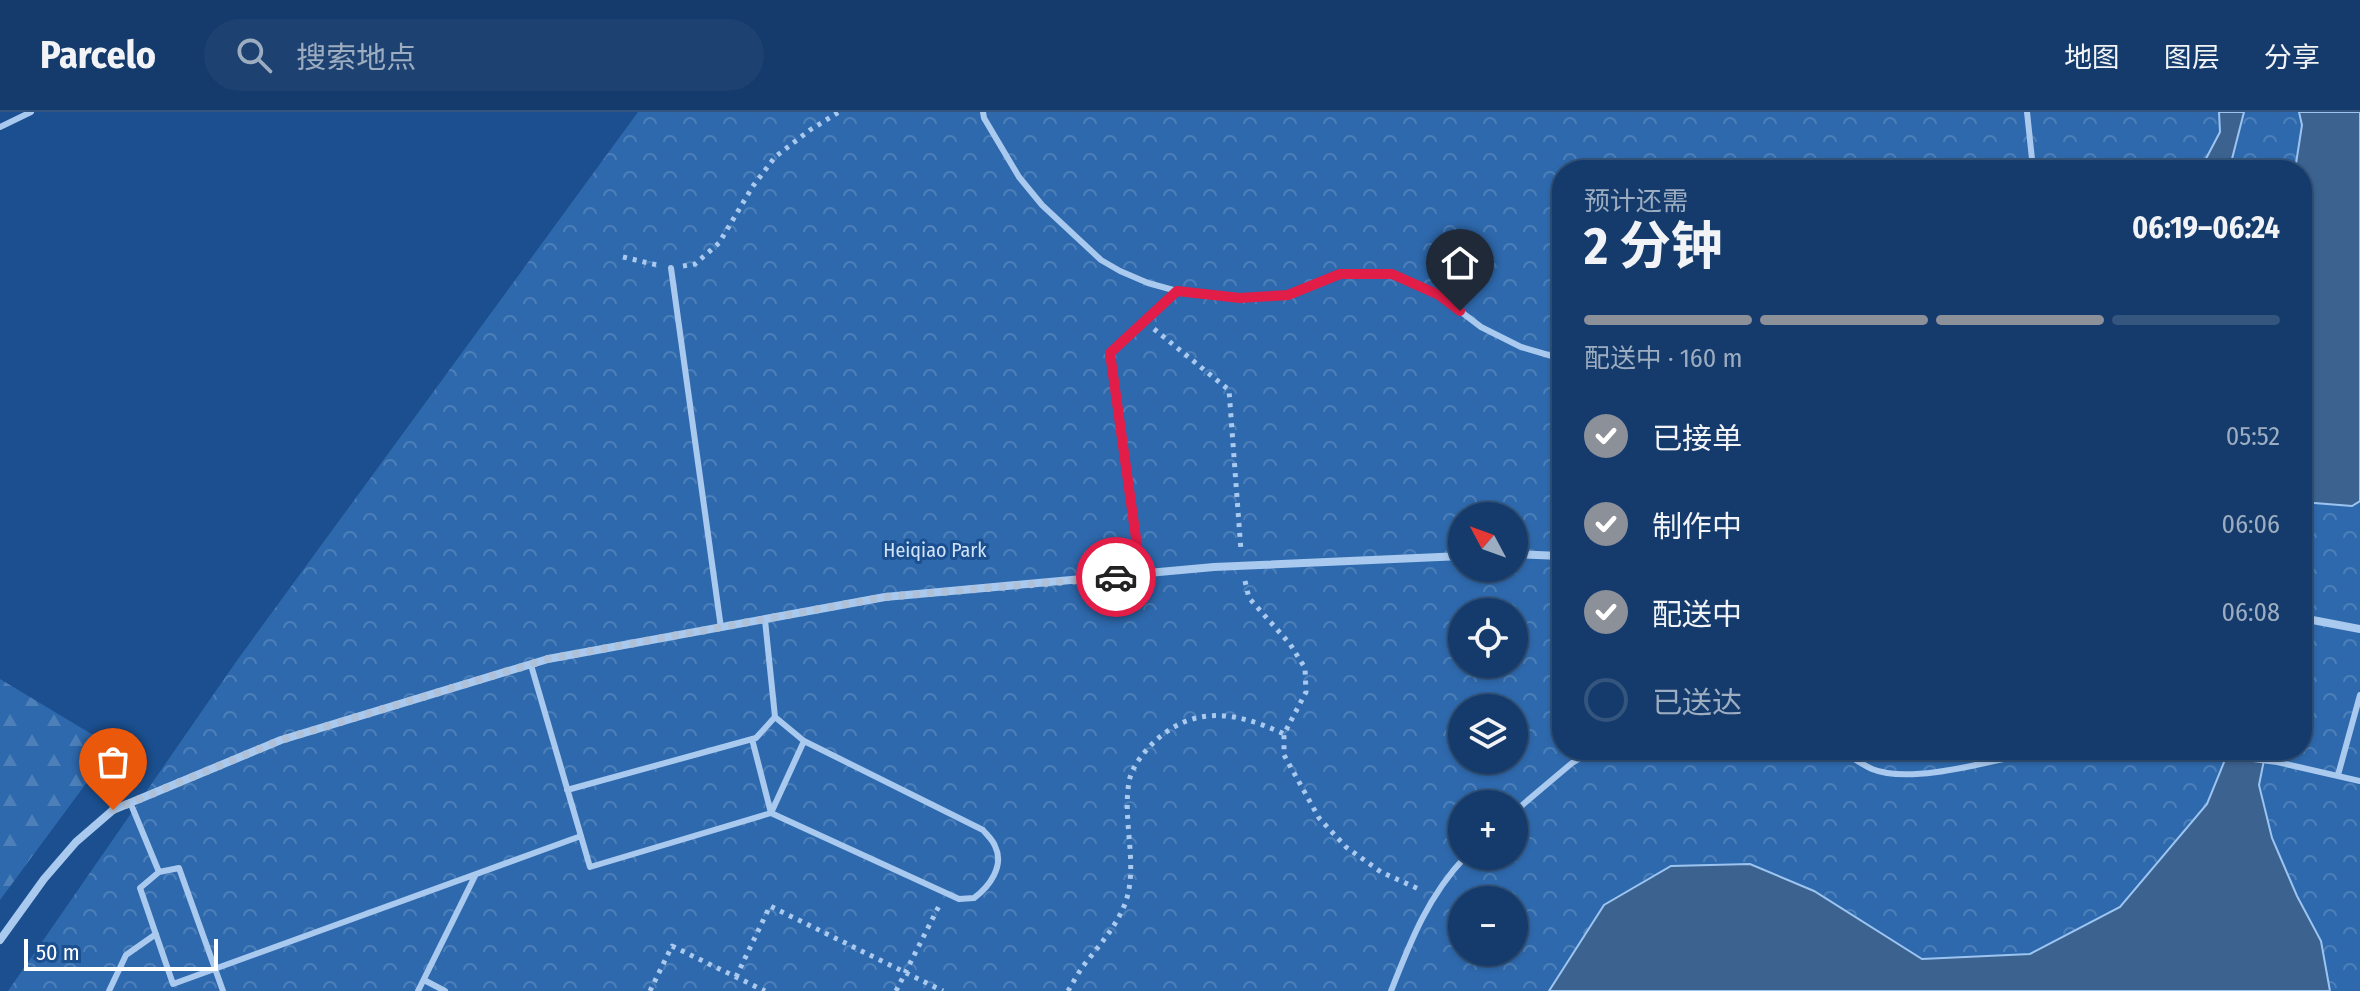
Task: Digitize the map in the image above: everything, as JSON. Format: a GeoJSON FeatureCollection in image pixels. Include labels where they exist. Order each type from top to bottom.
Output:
{"type":"FeatureCollection","features":[{"type":"Feature","properties":{"kind":"street"},"geometry":{"type":"LineString","coordinates":[[1528,555],[1552,556]]}},
{"type":"Feature","properties":{"kind":"street"},"geometry":{"type":"LineString","coordinates":[[0,940],[44,879],[76,842],[113,810],[281,740],[548,659],[885,597],[1242,566],[1448,557]]}},
{"type":"Feature","properties":{"kind":"street"},"geometry":{"type":"LineString","coordinates":[[2312,620],[2360,629]]}},
{"type":"Feature","properties":{"kind":"lane"},"geometry":{"type":"LineString","coordinates":[[0,127],[31,112]]}},
{"type":"Feature","properties":{"kind":"lane"},"geometry":{"type":"LineString","coordinates":[[983,112],[1019,177],[1042,205],[1101,260],[1120,271],[1177,291],[1240,298],[1288,295],[1340,274],[1392,274],[1439,295],[1481,327],[1521,347],[1552,356]]}},
{"type":"Feature","properties":{"kind":"lane"},"geometry":{"type":"LineString","coordinates":[[2027,112],[2032,160]]}},
{"type":"Feature","properties":{"kind":"lane"},"geometry":{"type":"LineString","coordinates":[[671,268],[721,628]]}},
{"type":"Feature","properties":{"kind":"lane"},"geometry":{"type":"LineString","coordinates":[[1141,574],[1110,353],[1177,291]]}},
{"type":"Feature","properties":{"kind":"lane"},"geometry":{"type":"LineString","coordinates":[[531,665],[590,867],[771,813],[945,894],[959,899],[974,898],[991,882],[997,865],[998,850],[983,830],[804,741],[775,717],[765,620]]}},
{"type":"Feature","properties":{"kind":"lane"},"geometry":{"type":"LineString","coordinates":[[2338,775],[2360,695]]}},
{"type":"Feature","properties":{"kind":"lane"},"geometry":{"type":"LineString","coordinates":[[567,790],[756,738],[775,717]]}},
{"type":"Feature","properties":{"kind":"lane"},"geometry":{"type":"LineString","coordinates":[[752,739],[771,813]]}},
{"type":"Feature","properties":{"kind":"lane"},"geometry":{"type":"LineString","coordinates":[[771,813],[804,741]]}},
{"type":"Feature","properties":{"kind":"lane"},"geometry":{"type":"LineString","coordinates":[[1528,800],[1577,760]]}},
{"type":"Feature","properties":{"kind":"lane"},"geometry":{"type":"LineString","coordinates":[[1857,760],[1873,769],[1893,774],[1922,774],[1993,760]]}},
{"type":"Feature","properties":{"kind":"lane"},"geometry":{"type":"LineString","coordinates":[[2263,760],[2360,781]]}},
{"type":"Feature","properties":{"kind":"lane"},"geometry":{"type":"LineString","coordinates":[[130,802],[159,872]]}},
{"type":"Feature","properties":{"kind":"lane"},"geometry":{"type":"LineString","coordinates":[[223,991],[215,969],[179,868],[159,872],[140,888],[173,984],[215,969],[475,875],[581,836]]}},
{"type":"Feature","properties":{"kind":"lane"},"geometry":{"type":"LineString","coordinates":[[1391,991],[1423,915],[1453,870]]}},
{"type":"Feature","properties":{"kind":"lane"},"geometry":{"type":"LineString","coordinates":[[418,991],[475,875]]}},
{"type":"Feature","properties":{"kind":"lane"},"geometry":{"type":"LineString","coordinates":[[109,991],[126,955],[156,934]]}},
{"type":"Feature","properties":{"kind":"lane"},"geometry":{"type":"LineString","coordinates":[[424,980],[445,991]]}},
{"type":"Feature","properties":{"kind":"path"},"geometry":{"type":"LineString","coordinates":[[623,257],[671,268],[695,264],[719,243],[753,186],[775,157],[839,112]]}},
{"type":"Feature","properties":{"kind":"path"},"geometry":{"type":"LineString","coordinates":[[1144,321],[1229,390],[1242,566],[1249,598],[1290,644],[1305,668],[1306,692],[1284,734],[1284,755],[1319,818],[1346,847],[1381,872],[1434,897]]}},
{"type":"Feature","properties":{"kind":"path"},"geometry":{"type":"LineString","coordinates":[[1068,991],[1085,963],[1110,933],[1125,903],[1129,883],[1129,779],[1141,755],[1164,732],[1191,717],[1220,715],[1254,721],[1284,734]]}},
{"type":"Feature","properties":{"kind":"path"},"geometry":{"type":"LineString","coordinates":[[896,991],[945,894]]}},
{"type":"Feature","properties":{"kind":"path"},"geometry":{"type":"LineString","coordinates":[[736,977],[770,906],[943,991]]}},
{"type":"Feature","properties":{"kind":"path"},"geometry":{"type":"LineString","coordinates":[[650,991],[672,946],[765,991]]}},
{"type":"Feature","properties":{"kind":"green space","name":"Heiqiao Park"},"geometry":{"type":"Polygon","coordinates":[[[638,112],[2360,112],[2360,991],[8,991],[238,659],[638,112]]]}},
{"type":"Feature","properties":{"kind":"green space"},"geometry":{"type":"Polygon","coordinates":[[[0,679],[113,747],[0,900],[0,679]]]}},
{"type":"Feature","properties":{"kind":"shaded area"},"geometry":{"type":"Polygon","coordinates":[[[2219,112],[2244,112],[2232,160],[2205,160],[2220,132],[2219,112]]]}},
{"type":"Feature","properties":{"kind":"shaded area"},"geometry":{"type":"Polygon","coordinates":[[[2299,112],[2360,112],[2360,501],[2352,506],[2312,503],[2312,160],[2297,160],[2302,125],[2299,112]]]}},
{"type":"Feature","properties":{"kind":"shaded area"},"geometry":{"type":"Polygon","coordinates":[[[2225,760],[2264,760],[2259,785],[2272,838],[2321,941],[2330,991],[1549,991],[1604,905],[1671,866],[1750,864],[1814,891],[1922,959],[2030,954],[2120,907],[2207,804],[2225,760]]]}},
{"type":"Feature","properties":{"kind":"way so far"},"geometry":{"type":"LineString","coordinates":[[113,810],[281,740],[548,659],[885,597],[1116,577]]}},
{"type":"Feature","properties":{"kind":"route"},"geometry":{"type":"LineString","coordinates":[[1116,577],[1141,574],[1110,353],[1177,291],[1240,298],[1288,295],[1340,274],[1392,274],[1439,295],[1460,311]]}}]}
